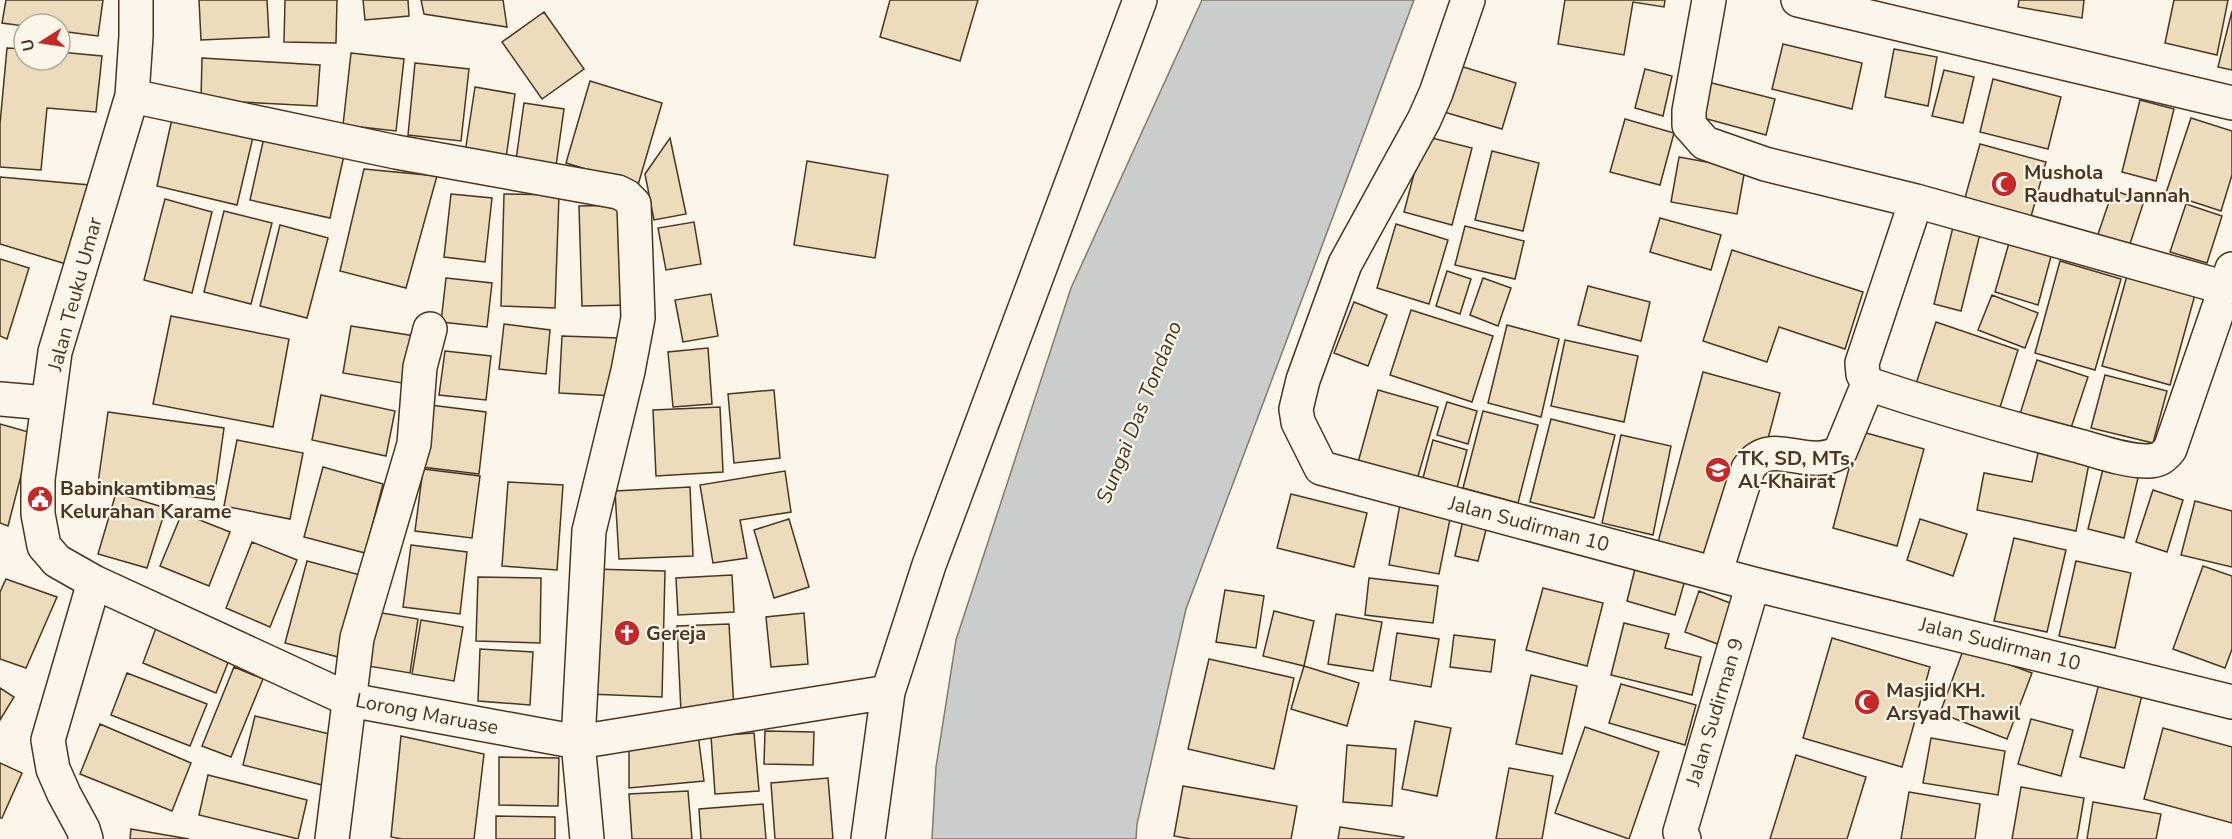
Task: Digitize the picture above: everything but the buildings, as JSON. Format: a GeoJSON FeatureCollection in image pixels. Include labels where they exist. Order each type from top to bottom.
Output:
{"type":"FeatureCollection","features":[{"type":"Feature","properties":{"kind":"street","name":"Jalan Teuku Umar"},"geometry":{"type":"LineString","coordinates":[[94,582],[57,561],[44,546],[38,514],[38,479],[55,352],[132,96],[136,0]]}},
{"type":"Feature","properties":{"kind":"street"},"geometry":{"type":"LineString","coordinates":[[868,839],[888,692],[929,566],[1140,0]]}},
{"type":"Feature","properties":{"kind":"street","name":"Jalan Sudirman 10"},"geometry":{"type":"LineString","coordinates":[[1467,0],[1436,93],[1424,120],[1338,281],[1303,380],[1296,410],[1298,422],[1301,433],[1321,468],[1754,584],[2232,702]]}},
{"type":"Feature","properties":{"kind":"street"},"geometry":{"type":"LineString","coordinates":[[1709,0],[1689,111],[1689,125],[1705,143],[1765,164],[1916,201],[2229,279],[2174,442],[2162,459],[2135,460],[2038,436],[1868,384],[1863,374],[1862,363],[1916,201]]}},
{"type":"Feature","properties":{"kind":"street"},"geometry":{"type":"LineString","coordinates":[[1798,0],[2232,103]]}},
{"type":"Feature","properties":{"kind":"street"},"geometry":{"type":"LineString","coordinates":[[132,96],[396,152],[618,192],[634,204],[638,318],[628,371],[589,531],[578,742],[587,839]]}},
{"type":"Feature","properties":{"kind":"street"},"geometry":{"type":"LineString","coordinates":[[332,839],[357,638],[414,444],[420,367],[430,329]]}},
{"type":"Feature","properties":{"kind":"street"},"geometry":{"type":"LineString","coordinates":[[1716,574],[1748,469],[1753,461],[1760,455],[1774,452],[1818,459],[1829,458],[1839,452],[1868,384]]}},
{"type":"Feature","properties":{"kind":"street"},"geometry":{"type":"LineString","coordinates":[[0,399],[47,402]]}},
{"type":"Feature","properties":{"kind":"street"},"geometry":{"type":"LineString","coordinates":[[86,839],[53,769],[48,740],[94,582]]}},
{"type":"Feature","properties":{"kind":"street","name":"Lorong Maruase"},"geometry":{"type":"LineString","coordinates":[[94,582],[350,700],[578,742],[888,692]]}},
{"type":"Feature","properties":{"kind":"street","name":"Jalan Sudirman 9"},"geometry":{"type":"LineString","coordinates":[[1684,839],[1680,832],[1754,584]]}},
{"type":"Feature","properties":{"kind":"water","name":"Sungai Das Tondano"},"geometry":{"type":"Polygon","coordinates":[[[1202,0],[1414,0],[1186,609],[1137,824],[1136,839],[932,839],[936,767],[956,640],[1071,288],[1202,0]]]}},
{"type":"Feature","properties":{"kind":"place","name":"Mushola Raudhatul Jannah"},"geometry":{"type":"Point","coordinates":[2004,184]}},
{"type":"Feature","properties":{"kind":"place","name":"TK, SD, MTs, Al-Khairat"},"geometry":{"type":"Point","coordinates":[1718,470]}},
{"type":"Feature","properties":{"kind":"place","name":"Babinkamtibmas Kelurahan Karame"},"geometry":{"type":"Point","coordinates":[40,499]}},
{"type":"Feature","properties":{"kind":"place","name":"Gereja"},"geometry":{"type":"Point","coordinates":[627,633]}},
{"type":"Feature","properties":{"kind":"place","name":"Masjid KH. Arsyad Thawil"},"geometry":{"type":"Point","coordinates":[1867,702]}}]}
